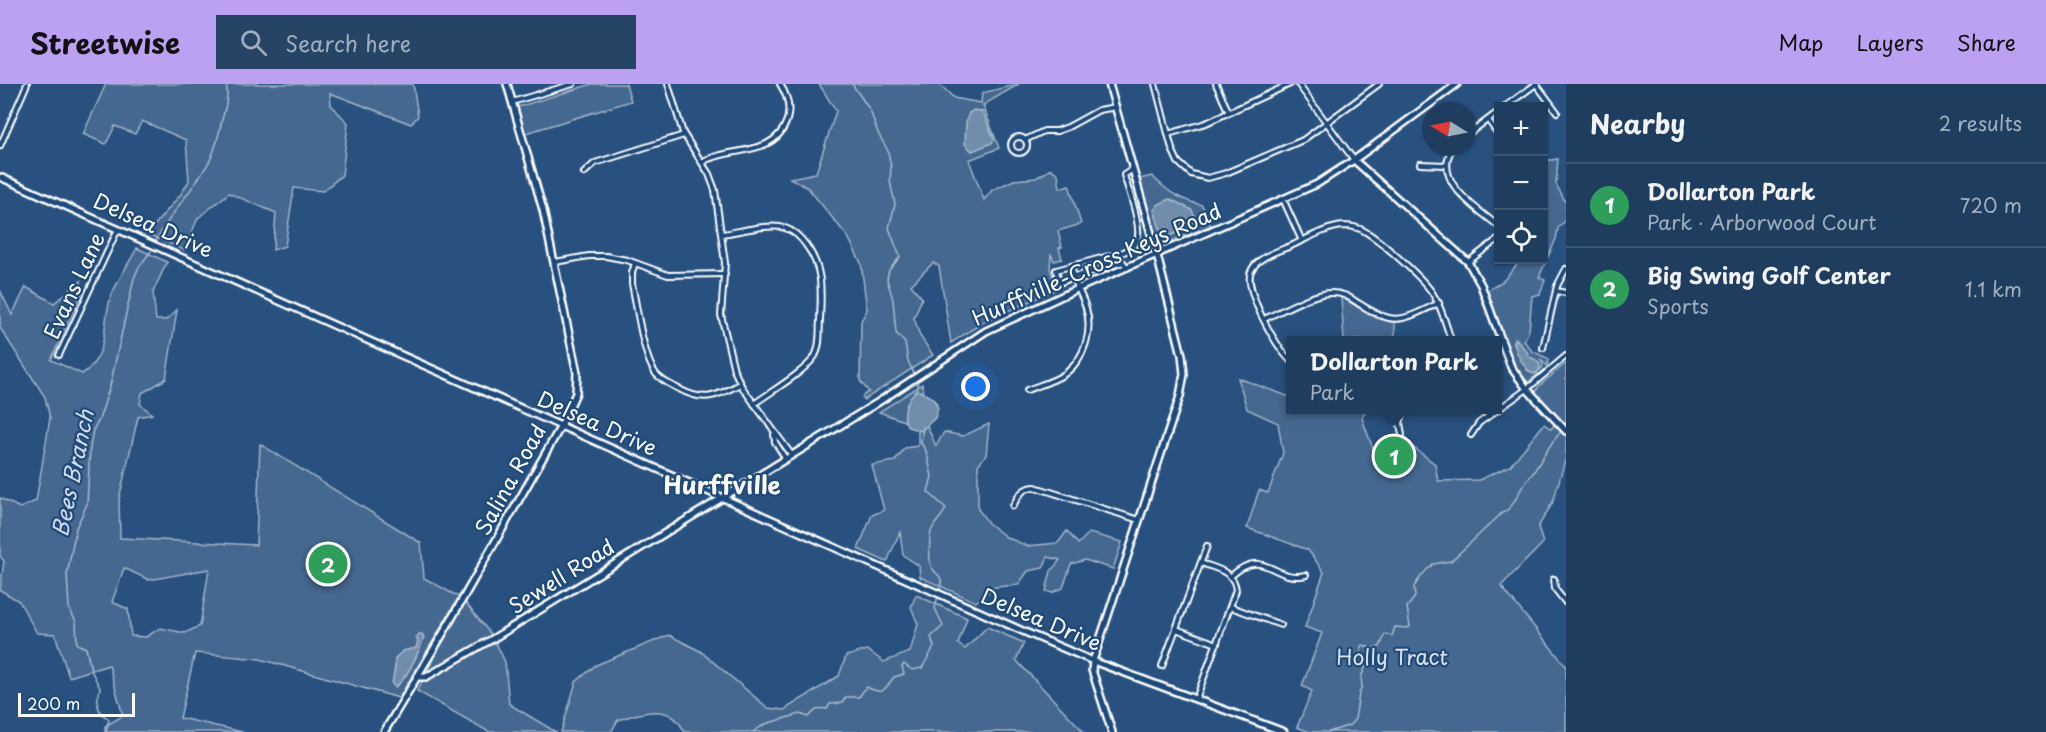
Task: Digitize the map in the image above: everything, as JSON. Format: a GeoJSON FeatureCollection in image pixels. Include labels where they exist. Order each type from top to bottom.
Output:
{"type":"FeatureCollection","features":[{"type":"Feature","properties":{"kind":"main road","name":"Salina Road"},"geometry":{"type":"LineString","coordinates":[[384,732],[418,677],[561,426],[574,399],[578,381],[543,210],[507,84]]}},
{"type":"Feature","properties":{"kind":"main road"},"geometry":{"type":"LineString","coordinates":[[1109,84],[1157,255],[1182,355],[1184,374],[1180,396],[1093,661],[1092,670],[1112,732]]}},
{"type":"Feature","properties":{"kind":"main road","name":"Hurffville-Cross Keys Road"},"geometry":{"type":"LineString","coordinates":[[722,498],[877,403],[986,331],[1125,265],[1157,255],[1322,181],[1457,84]]}},
{"type":"Feature","properties":{"kind":"main road"},"geometry":{"type":"LineString","coordinates":[[1354,160],[1468,262],[1481,285],[1499,336]]}},
{"type":"Feature","properties":{"kind":"main road","name":"Delsea Drive"},"geometry":{"type":"LineString","coordinates":[[0,177],[1093,661],[1284,732]]}},
{"type":"Feature","properties":{"kind":"main road"},"geometry":{"type":"LineString","coordinates":[[1502,345],[1506,357],[1527,389],[1566,431]]}},
{"type":"Feature","properties":{"kind":"main road","name":"Sewell Road"},"geometry":{"type":"LineString","coordinates":[[418,677],[426,677],[494,638],[722,498]]}},
{"type":"Feature","properties":{"kind":"street"},"geometry":{"type":"LineString","coordinates":[[0,146],[27,84]]}},
{"type":"Feature","properties":{"kind":"street"},"geometry":{"type":"LineString","coordinates":[[512,102],[555,87],[573,84]]}},
{"type":"Feature","properties":{"kind":"street"},"geometry":{"type":"LineString","coordinates":[[668,84],[684,135],[711,177],[714,187],[722,234],[725,274],[721,315],[729,355],[740,384],[774,434],[779,436],[788,456]]}},
{"type":"Feature","properties":{"kind":"street"},"geometry":{"type":"LineString","coordinates":[[702,162],[716,154],[761,147],[777,136],[784,126],[788,113],[786,96],[780,84]]}},
{"type":"Feature","properties":{"kind":"street"},"geometry":{"type":"LineString","coordinates":[[1155,84],[1174,153],[1184,169],[1208,178],[1221,175],[1299,142],[1327,123],[1371,86],[1378,84]]}},
{"type":"Feature","properties":{"kind":"street"},"geometry":{"type":"LineString","coordinates":[[1216,84],[1229,113]]}},
{"type":"Feature","properties":{"kind":"street"},"geometry":{"type":"LineString","coordinates":[[1168,134],[1202,125],[1290,84]]}},
{"type":"Feature","properties":{"kind":"street"},"geometry":{"type":"LineString","coordinates":[[1298,84],[1354,160]]}},
{"type":"Feature","properties":{"kind":"street"},"geometry":{"type":"LineString","coordinates":[[1511,102],[1536,84],[1557,112]]}},
{"type":"Feature","properties":{"kind":"street"},"geometry":{"type":"LineString","coordinates":[[1025,140],[1044,131],[1057,131],[1068,127],[1099,110],[1116,107]]}},
{"type":"Feature","properties":{"kind":"street"},"geometry":{"type":"LineString","coordinates":[[1476,129],[1494,115]]}},
{"type":"Feature","properties":{"kind":"street"},"geometry":{"type":"LineString","coordinates":[[1488,120],[1494,128]]}},
{"type":"Feature","properties":{"kind":"street"},"geometry":{"type":"LineString","coordinates":[[584,173],[595,163],[684,135]]}},
{"type":"Feature","properties":{"kind":"street"},"geometry":{"type":"LineString","coordinates":[[1021,137],[1025,140],[1027,145],[1025,150],[1017,152],[1013,150],[1011,142],[1014,138],[1021,137]]}},
{"type":"Feature","properties":{"kind":"street"},"geometry":{"type":"LineString","coordinates":[[1448,156],[1446,165],[1454,187],[1494,222]]}},
{"type":"Feature","properties":{"kind":"street"},"geometry":{"type":"LineString","coordinates":[[1420,164],[1446,165]]}},
{"type":"Feature","properties":{"kind":"street"},"geometry":{"type":"LineString","coordinates":[[1124,252],[1125,265],[1059,283],[1056,270],[1124,252],[1135,245],[1138,227],[1124,175],[1133,169]]}},
{"type":"Feature","properties":{"kind":"street"},"geometry":{"type":"LineString","coordinates":[[1283,199],[1302,241]]}},
{"type":"Feature","properties":{"kind":"street"},"geometry":{"type":"LineString","coordinates":[[1286,355],[1276,344],[1250,286],[1251,271],[1261,260],[1338,227],[1349,226],[1360,229],[1421,279],[1433,293],[1450,336]]}},
{"type":"Feature","properties":{"kind":"street"},"geometry":{"type":"LineString","coordinates":[[722,234],[770,227],[787,229],[798,236],[808,247],[820,272],[819,340],[815,355],[805,366],[754,404]]}},
{"type":"Feature","properties":{"kind":"street","name":"Evans Lane"},"geometry":{"type":"LineString","coordinates":[[59,355],[118,229]]}},
{"type":"Feature","properties":{"kind":"street"},"geometry":{"type":"LineString","coordinates":[[1468,262],[1494,242]]}},
{"type":"Feature","properties":{"kind":"street"},"geometry":{"type":"LineString","coordinates":[[555,262],[597,256],[620,258],[668,275],[725,274]]}},
{"type":"Feature","properties":{"kind":"street"},"geometry":{"type":"LineString","coordinates":[[635,263],[632,284],[647,356],[655,372],[668,383],[689,394],[702,397],[718,395],[740,384]]}},
{"type":"Feature","properties":{"kind":"street"},"geometry":{"type":"LineString","coordinates":[[1027,390],[1065,374],[1081,356],[1086,343],[1088,321],[1086,308],[1077,289],[1071,267]]}},
{"type":"Feature","properties":{"kind":"street"},"geometry":{"type":"LineString","coordinates":[[1544,348],[1556,291],[1566,269]]}},
{"type":"Feature","properties":{"kind":"street"},"geometry":{"type":"LineString","coordinates":[[1556,291],[1566,293]]}},
{"type":"Feature","properties":{"kind":"street"},"geometry":{"type":"LineString","coordinates":[[1264,319],[1331,292],[1345,295],[1380,316],[1393,320],[1409,317],[1438,303]]}},
{"type":"Feature","properties":{"kind":"street"},"geometry":{"type":"LineString","coordinates":[[1502,407],[1566,356]]}},
{"type":"Feature","properties":{"kind":"street"},"geometry":{"type":"LineString","coordinates":[[1402,435],[1400,423],[1403,414]]}},
{"type":"Feature","properties":{"kind":"street"},"geometry":{"type":"LineString","coordinates":[[1471,435],[1476,426],[1492,414]]}},
{"type":"Feature","properties":{"kind":"street"},"geometry":{"type":"LineString","coordinates":[[1013,506],[1023,491],[1035,487],[1139,520]]}},
{"type":"Feature","properties":{"kind":"street"},"geometry":{"type":"LineString","coordinates":[[1162,666],[1207,546]]}},
{"type":"Feature","properties":{"kind":"street"},"geometry":{"type":"LineString","coordinates":[[1196,699],[1236,589],[1232,576],[1201,562]]}},
{"type":"Feature","properties":{"kind":"street"},"geometry":{"type":"LineString","coordinates":[[1232,576],[1245,565],[1254,563],[1294,577],[1306,575]]}},
{"type":"Feature","properties":{"kind":"street"},"geometry":{"type":"LineString","coordinates":[[1554,579],[1555,589],[1566,603]]}},
{"type":"Feature","properties":{"kind":"street"},"geometry":{"type":"LineString","coordinates":[[1231,607],[1281,625]]}},
{"type":"Feature","properties":{"kind":"street"},"geometry":{"type":"LineString","coordinates":[[1176,629],[1217,644]]}},
{"type":"Feature","properties":{"kind":"green space"},"geometry":{"type":"Polygon","coordinates":[[[106,84],[413,84],[418,116],[411,124],[330,93],[331,105],[348,123],[342,175],[323,191],[294,188],[285,246],[273,250],[276,213],[229,193],[198,218],[184,250],[147,234],[181,194],[189,181],[186,140],[142,121],[135,134],[115,126],[106,144],[83,134],[106,84]]]}},
{"type":"Feature","properties":{"kind":"green space"},"geometry":{"type":"Polygon","coordinates":[[[592,84],[626,84],[631,101],[523,134],[518,107],[592,84]]]}},
{"type":"Feature","properties":{"kind":"green space"},"geometry":{"type":"Polygon","coordinates":[[[819,84],[939,84],[954,98],[981,103],[982,93],[1019,84],[983,105],[999,148],[969,160],[984,200],[992,190],[1014,180],[1036,178],[1051,169],[1058,174],[1060,188],[1069,185],[1081,224],[1058,231],[1062,259],[1054,261],[1051,254],[1050,269],[1057,289],[985,321],[951,343],[939,266],[933,263],[911,285],[922,298],[914,318],[920,336],[933,355],[864,400],[862,396],[869,392],[860,381],[861,321],[867,310],[861,263],[848,237],[808,188],[790,178],[816,173],[836,111],[819,84]]]}},
{"type":"Feature","properties":{"kind":"green space"},"geometry":{"type":"Polygon","coordinates":[[[1558,159],[1556,184],[1566,203],[1565,221],[1558,228],[1548,257],[1548,160],[1558,159]]]}},
{"type":"Feature","properties":{"kind":"green space"},"geometry":{"type":"Polygon","coordinates":[[[1152,176],[1175,195],[1202,205],[1211,225],[1159,246],[1156,243],[1139,179],[1152,176]]]}},
{"type":"Feature","properties":{"kind":"green space"},"geometry":{"type":"Polygon","coordinates":[[[137,248],[167,262],[153,292],[156,320],[166,320],[177,310],[166,379],[142,393],[140,404],[152,414],[138,417],[119,499],[120,538],[256,545],[260,444],[421,543],[424,578],[459,597],[399,698],[260,659],[195,653],[180,718],[243,732],[105,732],[105,726],[123,716],[109,665],[69,677],[55,634],[37,633],[19,601],[0,590],[4,561],[0,556],[0,498],[20,508],[36,501],[50,418],[45,397],[0,328],[0,290],[12,315],[26,287],[54,303],[81,281],[82,293],[51,360],[82,374],[97,358],[104,337],[112,294],[137,248]],[[124,568],[112,602],[128,609],[131,636],[146,637],[160,628],[185,633],[200,626],[209,569],[149,580],[124,568]]]}},
{"type":"Feature","properties":{"kind":"green space"},"geometry":{"type":"Polygon","coordinates":[[[1518,264],[1545,264],[1539,277],[1545,280],[1540,294],[1532,296],[1529,330],[1524,341],[1532,351],[1549,359],[1547,366],[1541,360],[1543,367],[1540,370],[1538,363],[1527,355],[1517,339],[1513,341],[1527,370],[1538,374],[1528,382],[1520,375],[1507,353],[1487,291],[1503,281],[1518,264]]]}},
{"type":"Feature","properties":{"kind":"green space"},"geometry":{"type":"Polygon","coordinates":[[[1341,297],[1376,318],[1395,323],[1395,336],[1344,336],[1341,297]]]}},
{"type":"Feature","properties":{"kind":"green space","name":"Holly Tract"},"geometry":{"type":"Polygon","coordinates":[[[1566,363],[1566,457],[1553,502],[1538,527],[1543,543],[1501,586],[1566,666],[1566,732],[1310,732],[1297,727],[1312,691],[1302,686],[1322,633],[1305,627],[1324,572],[1308,550],[1247,528],[1259,490],[1268,493],[1283,453],[1278,423],[1247,409],[1238,378],[1286,396],[1286,414],[1364,414],[1362,418],[1373,449],[1409,444],[1435,464],[1438,481],[1479,480],[1510,466],[1544,424],[1551,429],[1559,419],[1538,396],[1536,391],[1566,363]]]}},
{"type":"Feature","properties":{"kind":"green space"},"geometry":{"type":"Polygon","coordinates":[[[922,384],[923,393],[937,403],[927,426],[936,446],[944,432],[963,436],[989,424],[986,455],[978,465],[978,509],[988,523],[1006,537],[1027,546],[1058,543],[1067,531],[1078,544],[1089,533],[1122,542],[1113,569],[1085,560],[1071,564],[1063,588],[1052,593],[1046,591],[1051,571],[1060,560],[1048,557],[1043,568],[1028,571],[1018,585],[995,587],[976,602],[920,577],[919,566],[903,555],[900,532],[887,562],[858,549],[872,515],[884,510],[872,465],[895,461],[905,448],[918,446],[918,430],[904,421],[879,412],[922,384]]]}},
{"type":"Feature","properties":{"kind":"green space"},"geometry":{"type":"Polygon","coordinates":[[[916,595],[967,618],[958,644],[965,649],[987,627],[1024,643],[1016,660],[1084,732],[685,732],[673,717],[661,712],[653,712],[618,720],[611,732],[561,732],[576,682],[596,665],[669,635],[700,651],[768,708],[784,710],[839,676],[846,656],[867,650],[884,662],[910,652],[918,624],[911,607],[916,595]]]}},
{"type":"Feature","properties":{"kind":"green space"},"geometry":{"type":"Polygon","coordinates":[[[464,601],[493,637],[505,662],[509,704],[556,732],[489,732],[417,691],[464,601]]]}},
{"type":"Feature","properties":{"kind":"shaded area"},"geometry":{"type":"Polygon","coordinates":[[[974,110],[983,112],[994,139],[992,143],[972,151],[965,144],[966,122],[969,113],[974,110]]]}},
{"type":"Feature","properties":{"kind":"shaded area"},"geometry":{"type":"Polygon","coordinates":[[[1170,199],[1192,210],[1195,217],[1190,227],[1165,238],[1154,210],[1159,204],[1170,199]]]}},
{"type":"Feature","properties":{"kind":"shaded area"},"geometry":{"type":"Polygon","coordinates":[[[1515,338],[1528,356],[1538,361],[1540,367],[1538,372],[1533,374],[1523,363],[1515,347],[1515,338]]]}},
{"type":"Feature","properties":{"kind":"shaded area"},"geometry":{"type":"Polygon","coordinates":[[[917,390],[933,398],[938,408],[935,418],[921,431],[908,427],[905,417],[910,397],[917,390]]]}},
{"type":"Feature","properties":{"kind":"shaded area"},"geometry":{"type":"Polygon","coordinates":[[[419,634],[424,637],[416,657],[404,678],[395,687],[392,684],[395,658],[403,651],[416,648],[418,641],[416,638],[419,634]]]}},
{"type":"Feature","properties":{"kind":"waterway","name":"Bees Branch"},"geometry":{"type":"LineString","coordinates":[[156,241],[204,171],[212,155],[225,107],[226,84]]}},
{"type":"Feature","properties":{"kind":"waterway"},"geometry":{"type":"LineString","coordinates":[[852,84],[870,110],[878,133],[888,151],[891,167],[890,181],[895,204],[889,228],[900,257],[889,270],[887,279],[893,300],[896,333],[905,343],[908,361],[915,376]]}},
{"type":"Feature","properties":{"kind":"waterway","name":"Bees Branch"},"geometry":{"type":"LineString","coordinates":[[106,732],[109,719],[99,710],[100,688],[91,670],[86,648],[77,644],[76,622],[69,608],[67,575],[76,528],[87,504],[93,430],[99,420],[110,386],[134,278],[151,251]]}},
{"type":"Feature","properties":{"kind":"waterway"},"geometry":{"type":"LineString","coordinates":[[917,380],[918,390]]}},
{"type":"Feature","properties":{"kind":"waterway"},"geometry":{"type":"LineString","coordinates":[[923,427],[921,443],[926,451],[932,476],[928,492],[946,508],[932,529],[930,539],[931,566],[941,578],[939,591]]}},
{"type":"Feature","properties":{"kind":"waterway"},"geometry":{"type":"LineString","coordinates":[[1329,732],[1350,725],[1355,719],[1362,686],[1361,678],[1366,665],[1361,657],[1361,646],[1380,647],[1385,634],[1392,636],[1395,627],[1410,627],[1407,607],[1415,597],[1414,587],[1420,578],[1433,564],[1451,561],[1509,508],[1552,443],[1566,427]]}},
{"type":"Feature","properties":{"kind":"waterway"},"geometry":{"type":"LineString","coordinates":[[753,732],[765,724],[800,714],[809,717],[816,710],[827,709],[830,704],[842,703],[846,697],[859,697],[866,687],[883,691],[894,677],[904,674],[902,667],[904,664],[912,670],[922,668],[934,647],[931,637],[943,626],[935,608],[938,596]]}},
{"type":"Feature","properties":{"kind":"place","name":"Dollarton Park"},"geometry":{"type":"Point","coordinates":[1394,456]}},
{"type":"Feature","properties":{"kind":"place","name":"Big Swing Golf Center"},"geometry":{"type":"Point","coordinates":[328,564]}},
{"type":"Feature","properties":{"kind":"district","name":"Hurffville"},"geometry":{"type":"Point","coordinates":[722,486]}}]}
